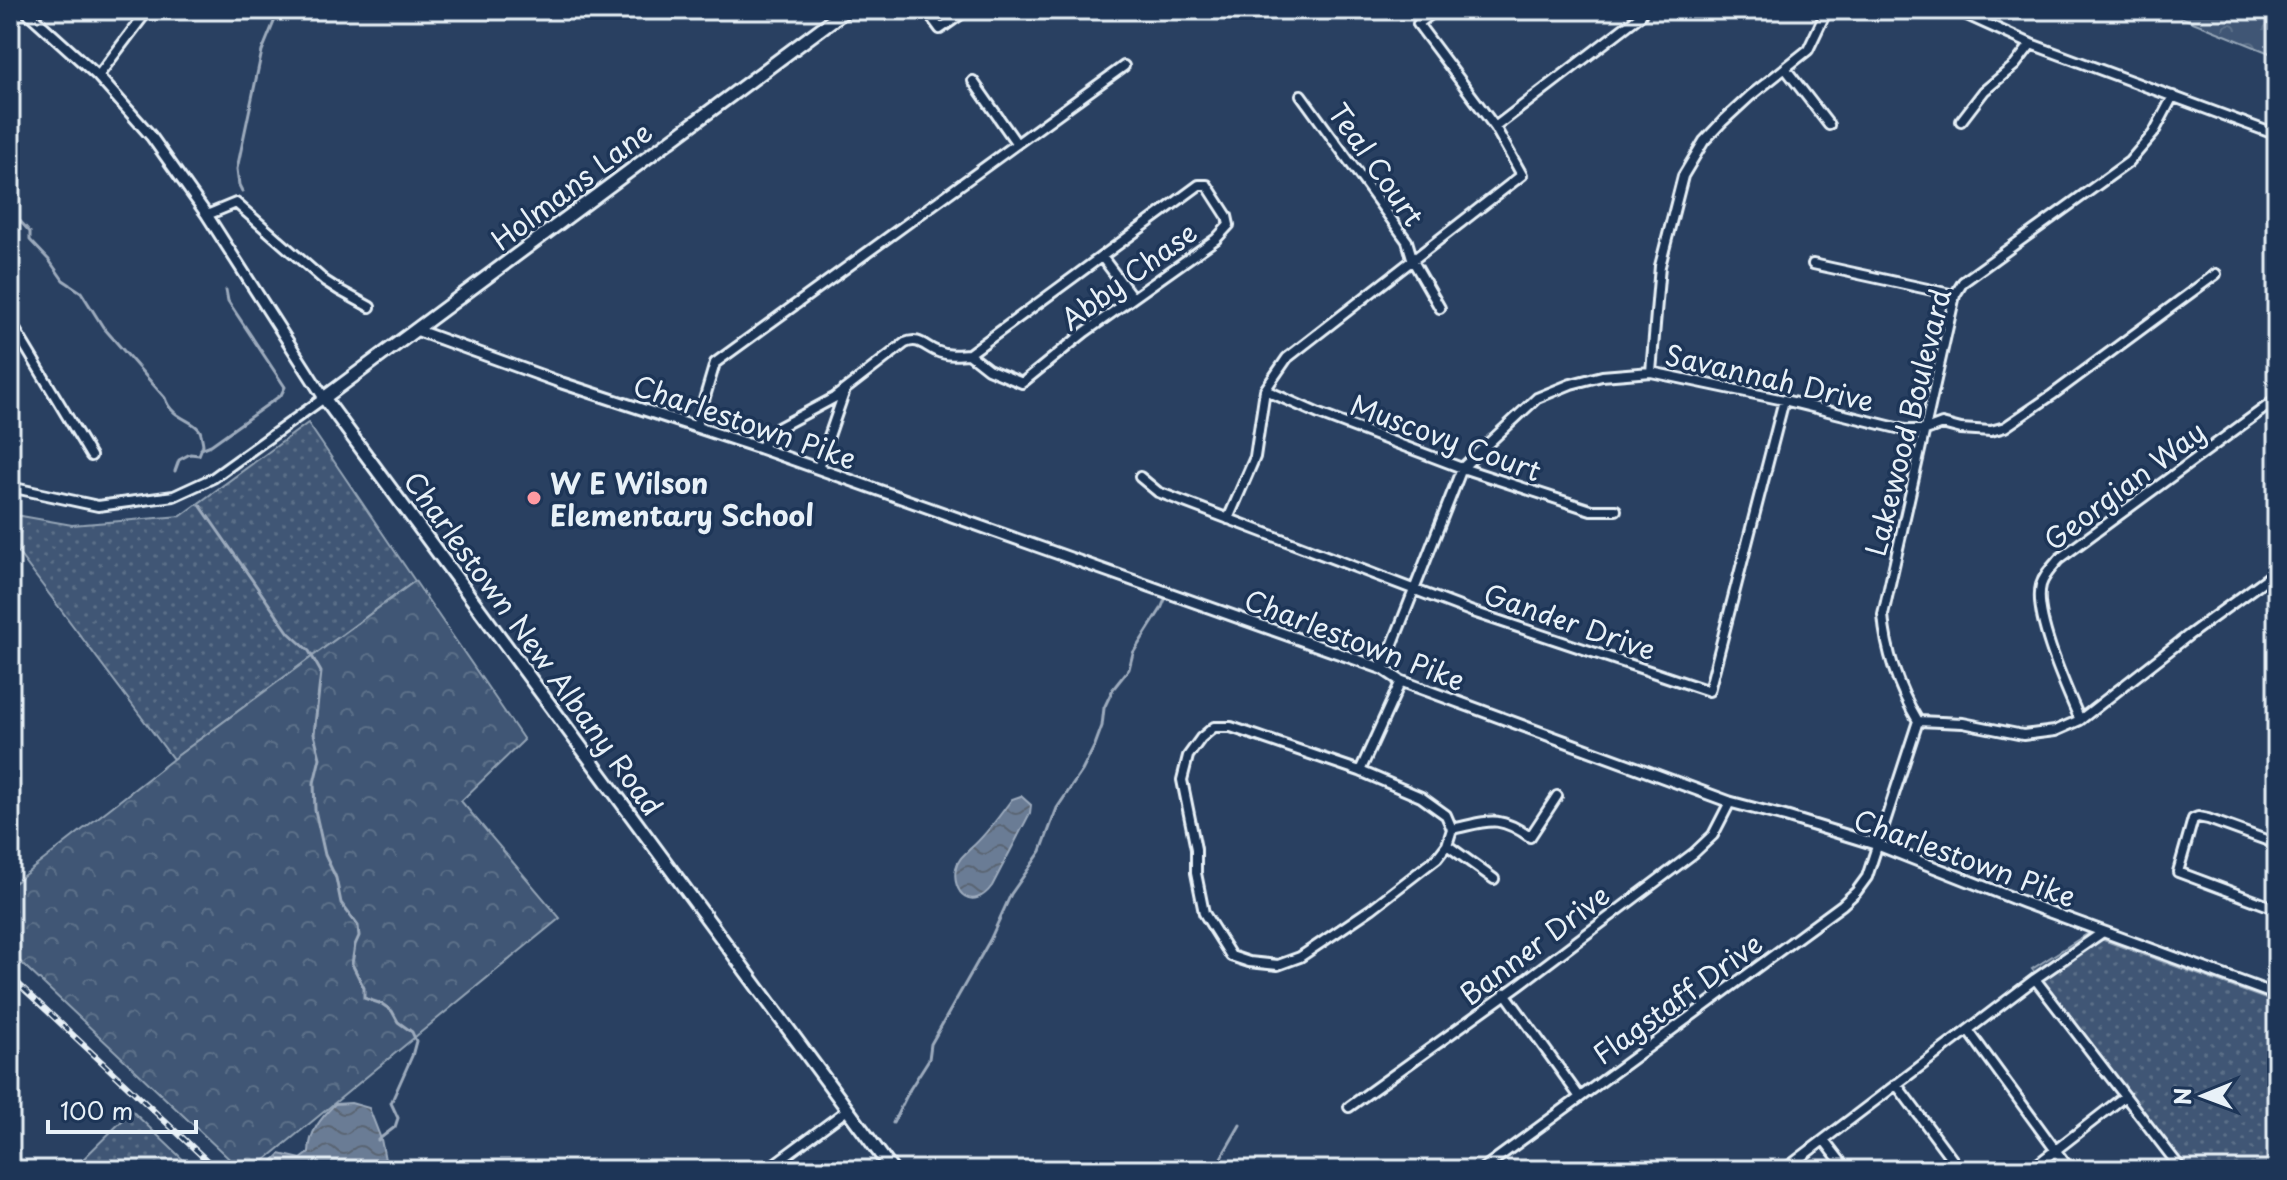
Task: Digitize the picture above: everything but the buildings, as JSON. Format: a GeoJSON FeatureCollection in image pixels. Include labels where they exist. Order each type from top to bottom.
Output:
{"type":"FeatureCollection","features":[{"type":"Feature","properties":{"kind":"main road","name":"Holmans Lane"},"geometry":{"type":"LineString","coordinates":[[324,398],[846,10]]}},
{"type":"Feature","properties":{"kind":"main road","name":"Charlestown New Albany Road"},"geometry":{"type":"LineString","coordinates":[[324,398],[892,1170]]}},
{"type":"Feature","properties":{"kind":"street"},"geometry":{"type":"LineString","coordinates":[[25,10],[98,76],[148,10]]}},
{"type":"Feature","properties":{"kind":"street"},"geometry":{"type":"LineString","coordinates":[[926,10],[940,29],[967,10]]}},
{"type":"Feature","properties":{"kind":"street"},"geometry":{"type":"LineString","coordinates":[[1228,519],[1255,457],[1265,390],[1287,358],[1522,175],[1495,127],[1418,24],[1436,10]]}},
{"type":"Feature","properties":{"kind":"street"},"geometry":{"type":"LineString","coordinates":[[1651,372],[1660,266],[1683,176],[1704,141],[1750,96],[1808,50],[1827,10]]}},
{"type":"Feature","properties":{"kind":"street"},"geometry":{"type":"LineString","coordinates":[[1956,10],[2031,44],[2277,135]]}},
{"type":"Feature","properties":{"kind":"street"},"geometry":{"type":"LineString","coordinates":[[1495,127],[1641,15]]}},
{"type":"Feature","properties":{"kind":"street"},"geometry":{"type":"LineString","coordinates":[[1961,121],[1984,91],[2015,65],[2031,44]]}},
{"type":"Feature","properties":{"kind":"street"},"geometry":{"type":"LineString","coordinates":[[696,427],[715,363],[1124,66]]}},
{"type":"Feature","properties":{"kind":"street"},"geometry":{"type":"LineString","coordinates":[[1785,68],[1829,125]]}},
{"type":"Feature","properties":{"kind":"street","name":"Charlestown New Albany Road"},"geometry":{"type":"LineString","coordinates":[[98,76],[151,136],[207,215],[324,398]]}},
{"type":"Feature","properties":{"kind":"street"},"geometry":{"type":"LineString","coordinates":[[973,81],[1017,144]]}},
{"type":"Feature","properties":{"kind":"street","name":"Teal Court"},"geometry":{"type":"LineString","coordinates":[[1301,95],[1407,241],[1413,261],[1440,308]]}},
{"type":"Feature","properties":{"kind":"street","name":"Lakewood Boulevard"},"geometry":{"type":"LineString","coordinates":[[1918,721],[1898,685],[1883,615],[1955,295],[1963,282],[2129,162],[2153,134],[2173,96]]}},
{"type":"Feature","properties":{"kind":"street","name":"Abby Chase"},"geometry":{"type":"LineString","coordinates":[[760,448],[778,428],[834,398],[913,339],[935,351],[969,354],[1199,185],[1207,185],[1227,216],[1229,225],[1216,239],[1132,297],[1022,383],[988,369],[969,354]]}},
{"type":"Feature","properties":{"kind":"street"},"geometry":{"type":"LineString","coordinates":[[207,215],[236,203],[325,281],[370,307]]}},
{"type":"Feature","properties":{"kind":"street"},"geometry":{"type":"LineString","coordinates":[[1102,257],[1132,297]]}},
{"type":"Feature","properties":{"kind":"street"},"geometry":{"type":"LineString","coordinates":[[1813,264],[1955,295]]}},
{"type":"Feature","properties":{"kind":"street","name":"Savannah Drive"},"geometry":{"type":"LineString","coordinates":[[1383,669],[1462,468],[1537,398],[1602,376],[1651,372],[1905,430],[1926,430],[1942,424],[1991,431],[2005,427],[2052,395],[2216,274]]}},
{"type":"Feature","properties":{"kind":"street"},"geometry":{"type":"LineString","coordinates":[[10,321],[91,456]]}},
{"type":"Feature","properties":{"kind":"street","name":"Charlestown Pike"},"geometry":{"type":"LineString","coordinates":[[416,330],[562,383],[818,468],[1383,669],[1401,681],[1730,802],[1878,845],[2277,995]]}},
{"type":"Feature","properties":{"kind":"street"},"geometry":{"type":"LineString","coordinates":[[10,341],[19,336]]}},
{"type":"Feature","properties":{"kind":"street"},"geometry":{"type":"LineString","coordinates":[[818,468],[845,390]]}},
{"type":"Feature","properties":{"kind":"street","name":"Muscovy Court"},"geometry":{"type":"LineString","coordinates":[[1265,390],[1319,414],[1462,468],[1591,510],[1616,510]]}},
{"type":"Feature","properties":{"kind":"street"},"geometry":{"type":"LineString","coordinates":[[10,487],[98,506],[174,496],[213,478],[324,398]]}},
{"type":"Feature","properties":{"kind":"street","name":"Georgian Way"},"geometry":{"type":"LineString","coordinates":[[2080,720],[2058,668],[2040,604],[2040,586],[2047,572],[2059,559],[2277,399]]}},
{"type":"Feature","properties":{"kind":"street","name":"Gander Drive"},"geometry":{"type":"LineString","coordinates":[[1140,477],[1158,492],[1473,612],[1709,691],[1784,400]]}},
{"type":"Feature","properties":{"kind":"street"},"geometry":{"type":"LineString","coordinates":[[1878,845],[1918,721],[1963,723],[2023,735],[2055,731],[2080,720],[2277,571]]}},
{"type":"Feature","properties":{"kind":"street"},"geometry":{"type":"LineString","coordinates":[[1360,771],[1401,681]]}},
{"type":"Feature","properties":{"kind":"street"},"geometry":{"type":"LineString","coordinates":[[1214,727],[1231,727],[1360,771],[1421,797],[1446,815],[1452,829],[1447,845],[1437,858],[1371,909],[1300,957],[1278,965],[1249,962],[1231,956],[1204,913],[1196,873],[1196,849],[1182,780],[1188,756],[1201,738],[1214,727]]}},
{"type":"Feature","properties":{"kind":"street"},"geometry":{"type":"LineString","coordinates":[[1452,829],[1501,821],[1510,823],[1530,837],[1557,796]]}},
{"type":"Feature","properties":{"kind":"street","name":"Banner Drive"},"geometry":{"type":"LineString","coordinates":[[1349,1107],[1694,853],[1713,835],[1730,802]]}},
{"type":"Feature","properties":{"kind":"street"},"geometry":{"type":"LineString","coordinates":[[2277,844],[2198,817],[2193,819],[2178,872],[2277,909]]}},
{"type":"Feature","properties":{"kind":"street"},"geometry":{"type":"LineString","coordinates":[[1447,845],[1494,879]]}},
{"type":"Feature","properties":{"kind":"street","name":"Flagstaff Drive"},"geometry":{"type":"LineString","coordinates":[[1481,1170],[1842,905],[1867,877],[1878,845]]}},
{"type":"Feature","properties":{"kind":"street"},"geometry":{"type":"LineString","coordinates":[[1784,1170],[2035,979],[2103,932]]}},
{"type":"Feature","properties":{"kind":"street"},"geometry":{"type":"LineString","coordinates":[[2035,979],[2182,1170]]}},
{"type":"Feature","properties":{"kind":"street"},"geometry":{"type":"LineString","coordinates":[[1505,993],[1579,1096]]}},
{"type":"Feature","properties":{"kind":"street"},"geometry":{"type":"LineString","coordinates":[[1968,1030],[2070,1170]]}},
{"type":"Feature","properties":{"kind":"street"},"geometry":{"type":"LineString","coordinates":[[1896,1084],[1960,1170]]}},
{"type":"Feature","properties":{"kind":"street"},"geometry":{"type":"LineString","coordinates":[[2030,1170],[2125,1096]]}},
{"type":"Feature","properties":{"kind":"street"},"geometry":{"type":"LineString","coordinates":[[766,1170],[847,1110]]}},
{"type":"Feature","properties":{"kind":"street"},"geometry":{"type":"LineString","coordinates":[[1824,1140],[1847,1170]]}},
{"type":"Feature","properties":{"kind":"green space"},"geometry":{"type":"Polygon","coordinates":[[[2163,10],[2277,10],[2277,56],[2163,10]]]}},
{"type":"Feature","properties":{"kind":"green space"},"geometry":{"type":"Polygon","coordinates":[[[308,423],[415,581],[173,759],[10,542],[10,514],[72,525],[181,516],[308,423]]]}},
{"type":"Feature","properties":{"kind":"green space"},"geometry":{"type":"Polygon","coordinates":[[[415,581],[524,740],[461,801],[560,918],[253,1170],[241,1170],[10,952],[10,880],[14,883],[173,759],[415,581]]]}},
{"type":"Feature","properties":{"kind":"green space"},"geometry":{"type":"Polygon","coordinates":[[[2087,934],[2277,1003],[2277,1170],[2188,1170],[2032,969],[2087,934]]]}},
{"type":"Feature","properties":{"kind":"green space"},"geometry":{"type":"Polygon","coordinates":[[[132,1111],[194,1170],[72,1170],[132,1111]]]}},
{"type":"Feature","properties":{"kind":"water"},"geometry":{"type":"Polygon","coordinates":[[[1021,796],[1031,805],[1030,813],[992,886],[978,898],[965,896],[960,892],[955,877],[958,862],[1012,799],[1021,796]]]}},
{"type":"Feature","properties":{"kind":"water"},"geometry":{"type":"Polygon","coordinates":[[[351,1103],[369,1108],[381,1139],[387,1170],[280,1170],[272,1162],[280,1154],[301,1159],[309,1153],[314,1132],[325,1115],[335,1104],[351,1103]]]}},
{"type":"Feature","properties":{"kind":"waterway"},"geometry":{"type":"LineString","coordinates":[[242,191],[237,169],[262,51],[276,17],[274,10]]}},
{"type":"Feature","properties":{"kind":"waterway"},"geometry":{"type":"LineString","coordinates":[[10,203],[30,232],[30,240],[63,280],[81,292],[103,327],[173,411],[200,431],[203,445],[199,455],[190,454],[179,460],[175,471]]}},
{"type":"Feature","properties":{"kind":"waterway"},"geometry":{"type":"LineString","coordinates":[[201,449],[281,395],[285,387],[228,301],[226,290]]}},
{"type":"Feature","properties":{"kind":"waterway"},"geometry":{"type":"LineString","coordinates":[[200,505],[289,633],[309,651],[321,672],[314,734],[320,758],[314,783],[315,810],[325,855],[336,878],[341,903],[358,926],[359,936],[352,964],[364,988],[364,998],[392,1011],[398,1022],[412,1032],[416,1041],[391,1103],[398,1118],[395,1127],[378,1140]]}},
{"type":"Feature","properties":{"kind":"waterway"},"geometry":{"type":"LineString","coordinates":[[893,1123],[929,1059],[931,1044],[990,940],[1011,894],[1041,851],[1057,808],[1095,745],[1104,708],[1113,689],[1129,669],[1133,653],[1166,597]]}},
{"type":"Feature","properties":{"kind":"waterway"},"geometry":{"type":"LineString","coordinates":[[1214,1170],[1240,1125]]}},
{"type":"Feature","properties":{"kind":"railway"},"geometry":{"type":"LineString","coordinates":[[10,976],[217,1170]]}},
{"type":"Feature","properties":{"kind":"place","name":"W E Wilson Elementary School"},"geometry":{"type":"Point","coordinates":[534,498]}}]}
